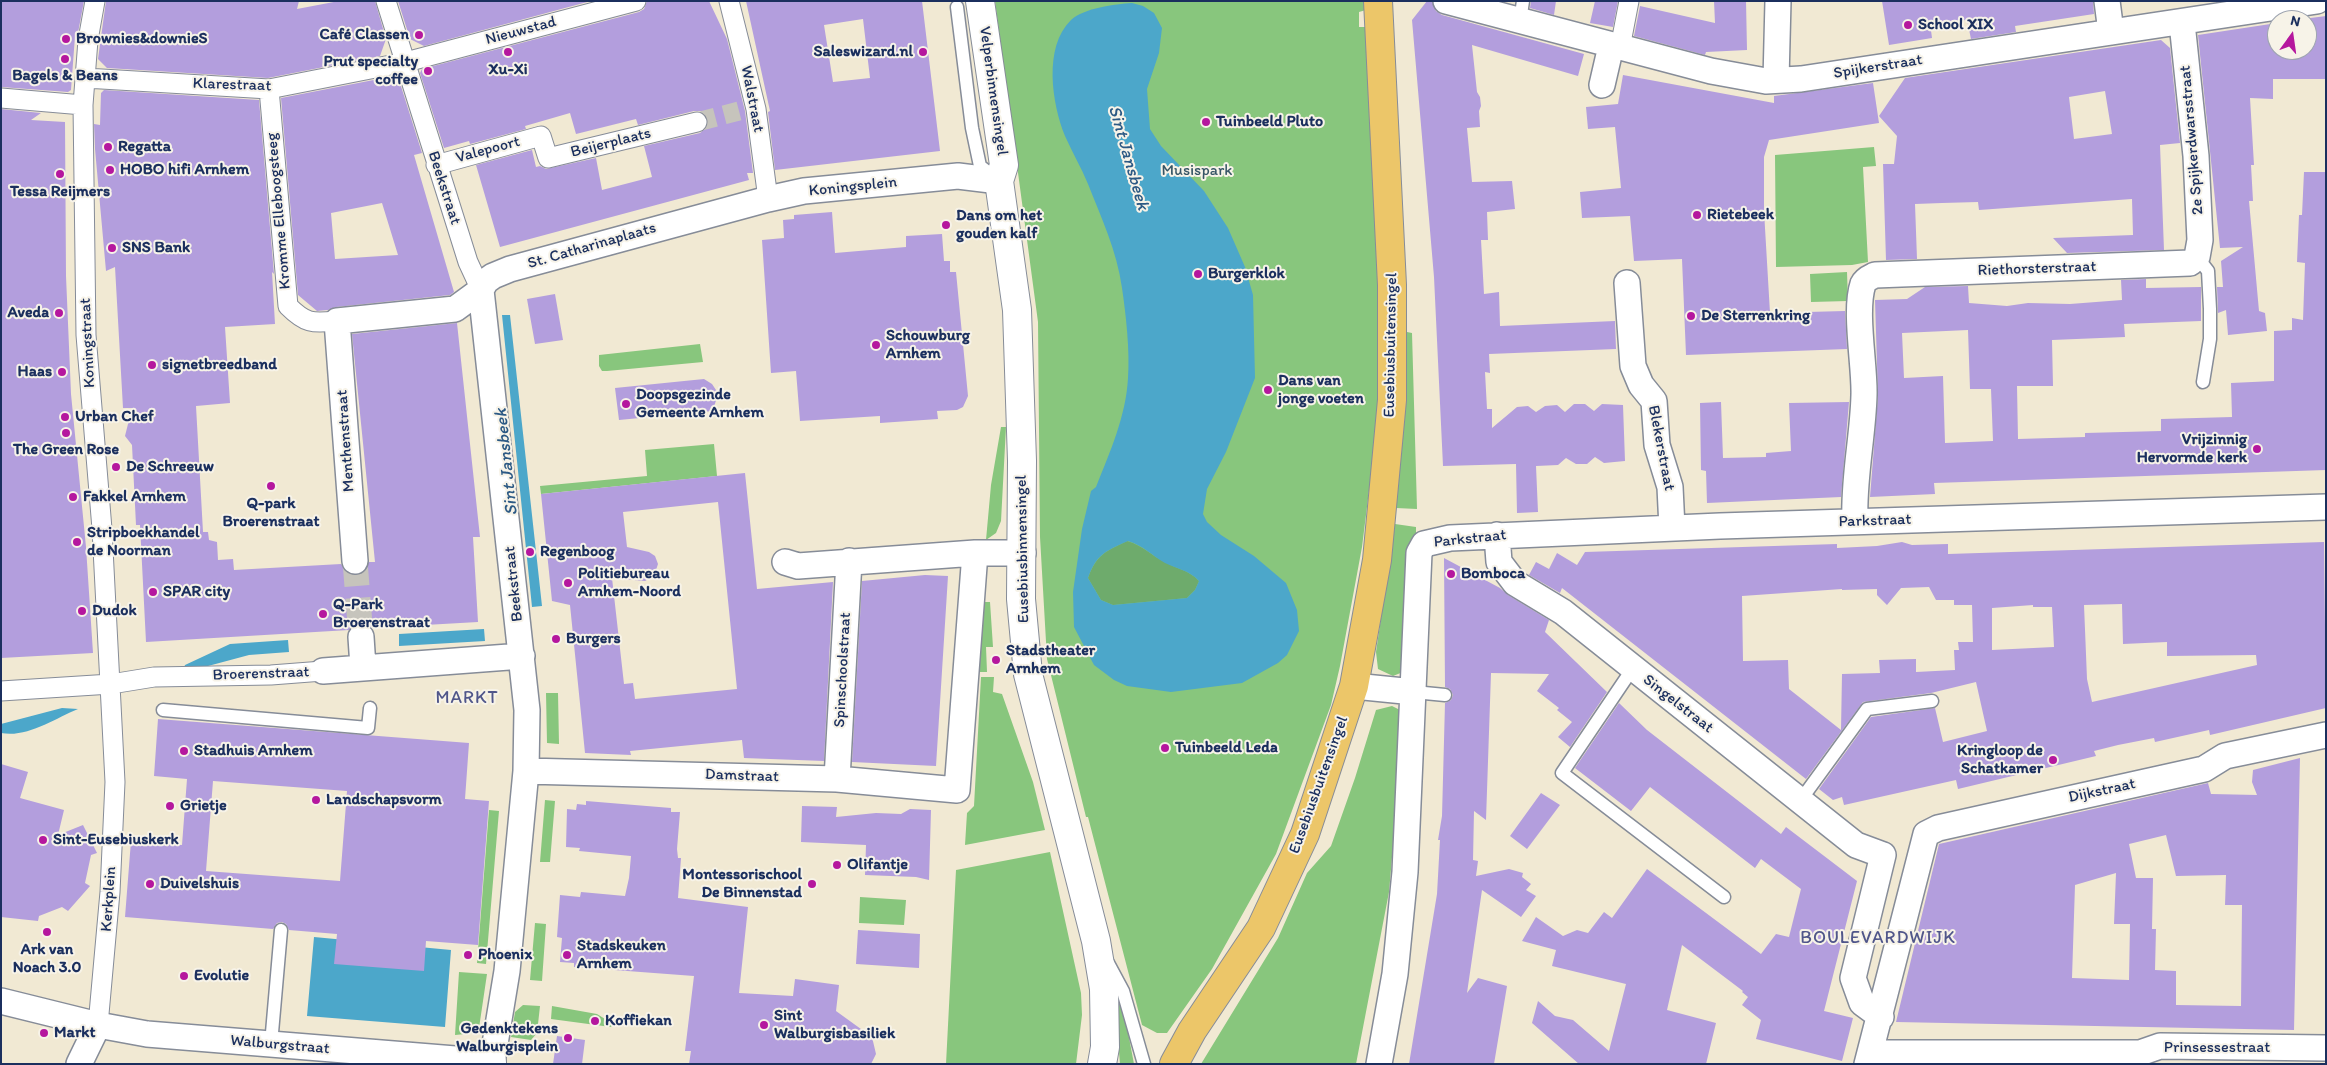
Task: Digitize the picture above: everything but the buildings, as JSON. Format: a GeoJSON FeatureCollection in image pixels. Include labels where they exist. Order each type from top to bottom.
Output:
{"type":"FeatureCollection","features":[{"type":"Feature","properties":{"kind":"main road","name":"Eusebiusbuitensingel"},"geometry":{"type":"LineString","coordinates":[[1174,1064],[1192,1031],[1261,928],[1305,834],[1354,686],[1377,560],[1392,400],[1392,285],[1378,1]]}},
{"type":"Feature","properties":{"kind":"street","name":"Koningstraat"},"geometry":{"type":"LineString","coordinates":[[95,1],[88,40],[83,106],[86,335],[102,529],[111,684]]}},
{"type":"Feature","properties":{"kind":"street","name":"Beekstraat"},"geometry":{"type":"LineString","coordinates":[[386,1],[468,262],[481,290],[522,656],[527,710],[526,771],[507,971],[492,1063]]}},
{"type":"Feature","properties":{"kind":"street","name":"Nieuwstad"},"geometry":{"type":"LineString","coordinates":[[406,62],[636,1]]}},
{"type":"Feature","properties":{"kind":"street","name":"Walstraat"},"geometry":{"type":"LineString","coordinates":[[729,1],[748,110],[768,199]]}},
{"type":"Feature","properties":{"kind":"street","name":"Spijkerstraat"},"geometry":{"type":"LineString","coordinates":[[1446,1],[1522,11],[1616,47],[1748,78],[1776,80],[1811,77],[2182,23],[2224,9],[2317,1]]}},
{"type":"Feature","properties":{"kind":"street"},"geometry":{"type":"LineString","coordinates":[[1602,85],[1616,47],[1629,1]]}},
{"type":"Feature","properties":{"kind":"street"},"geometry":{"type":"LineString","coordinates":[[1776,80],[1778,1]]}},
{"type":"Feature","properties":{"kind":"street"},"geometry":{"type":"LineString","coordinates":[[2107,1],[2111,32]]}},
{"type":"Feature","properties":{"kind":"street","name":"Velperbinnensingel"},"geometry":{"type":"LineString","coordinates":[[968,4],[1004,165],[999,181]]}},
{"type":"Feature","properties":{"kind":"street","name":"2e Spijkerdwarsstraat"},"geometry":{"type":"LineString","coordinates":[[2182,23],[2196,156],[2200,240],[2197,257]]}},
{"type":"Feature","properties":{"kind":"street","name":"Klarestraat"},"geometry":{"type":"LineString","coordinates":[[85,78],[269,89],[406,62]]}},
{"type":"Feature","properties":{"kind":"street","name":"Kromme Elleboogsteeg"},"geometry":{"type":"LineString","coordinates":[[269,89],[288,306],[301,319],[313,323],[456,308],[481,290]]}},
{"type":"Feature","properties":{"kind":"street"},"geometry":{"type":"LineString","coordinates":[[1,98],[83,106]]}},
{"type":"Feature","properties":{"kind":"street","name":"Beijerplaats"},"geometry":{"type":"LineString","coordinates":[[541,136],[548,158],[697,122]]}},
{"type":"Feature","properties":{"kind":"street","name":"Valepoort"},"geometry":{"type":"LineString","coordinates":[[436,164],[541,136]]}},
{"type":"Feature","properties":{"kind":"street","name":"Koningsplein"},"geometry":{"type":"LineString","coordinates":[[709,214],[804,191],[958,176],[999,181]]}},
{"type":"Feature","properties":{"kind":"street","name":"Eusebiusbinnensingel"},"geometry":{"type":"LineString","coordinates":[[999,181],[1017,310],[1022,460],[1023,553],[1021,598],[1028,674],[1096,941],[1104,989],[1105,1047],[1102,1064]]}},
{"type":"Feature","properties":{"kind":"street","name":"St. Catharinaplaats"},"geometry":{"type":"LineString","coordinates":[[481,290],[486,281],[510,269],[709,214]]}},
{"type":"Feature","properties":{"kind":"street","name":"Riethorsterstraat"},"geometry":{"type":"LineString","coordinates":[[1855,521],[1854,501],[1864,395],[1860,311],[1864,283],[1875,275],[2190,263],[2197,257]]}},
{"type":"Feature","properties":{"kind":"street","name":"Blekerstraat"},"geometry":{"type":"LineString","coordinates":[[1627,283],[1633,366],[1641,385],[1654,402],[1657,445],[1670,487],[1672,528]]}},
{"type":"Feature","properties":{"kind":"street","name":"Menthenstraat"},"geometry":{"type":"LineString","coordinates":[[337,321],[355,561]]}},
{"type":"Feature","properties":{"kind":"street","name":"Parkstraat"},"geometry":{"type":"LineString","coordinates":[[1414,692],[1419,553],[1424,544],[1450,538],[1855,521],[2326,507]]}},
{"type":"Feature","properties":{"kind":"street","name":"Singelstraat"},"geometry":{"type":"LineString","coordinates":[[1497,535],[1499,562],[1515,583],[1562,612],[1856,846],[1883,855]]}},
{"type":"Feature","properties":{"kind":"street"},"geometry":{"type":"LineString","coordinates":[[785,562],[798,566],[975,553],[1023,553]]}},
{"type":"Feature","properties":{"kind":"street","name":"Damstraat"},"geometry":{"type":"LineString","coordinates":[[526,771],[837,778],[957,790],[975,553]]}},
{"type":"Feature","properties":{"kind":"street","name":"Spinschoolstraat"},"geometry":{"type":"LineString","coordinates":[[837,778],[849,561]]}},
{"type":"Feature","properties":{"kind":"street","name":"Broerenstraat"},"geometry":{"type":"LineString","coordinates":[[1,691],[111,684],[154,677],[270,675],[323,671],[362,652],[522,656]]}},
{"type":"Feature","properties":{"kind":"street","name":"Kerkplein"},"geometry":{"type":"LineString","coordinates":[[98,1025],[110,892],[114,792],[111,684]]}},
{"type":"Feature","properties":{"kind":"street"},"geometry":{"type":"LineString","coordinates":[[1354,686],[1414,692],[1405,872],[1395,974],[1379,1064]]}},
{"type":"Feature","properties":{"kind":"street","name":"Dijkstraat"},"geometry":{"type":"LineString","coordinates":[[1883,855],[1923,841],[1926,834],[1938,828],[2204,769],[2225,756],[2326,735]]}},
{"type":"Feature","properties":{"kind":"street"},"geometry":{"type":"LineString","coordinates":[[1868,1058],[1880,1017],[1923,841]]}},
{"type":"Feature","properties":{"kind":"street"},"geometry":{"type":"LineString","coordinates":[[1880,1017],[1862,1003],[1853,978],[1883,855]]}},
{"type":"Feature","properties":{"kind":"street","name":"Walburgstraat"},"geometry":{"type":"LineString","coordinates":[[1,1001],[98,1025],[147,1034],[492,1063]]}},
{"type":"Feature","properties":{"kind":"street"},"geometry":{"type":"LineString","coordinates":[[79,1064],[98,1025]]}},
{"type":"Feature","properties":{"kind":"street","name":"Prinsessestraat"},"geometry":{"type":"LineString","coordinates":[[1868,1058],[2036,1053],[2140,1054],[2160,1046],[2326,1048]]}},
{"type":"Feature","properties":{"kind":"lane"},"geometry":{"type":"LineString","coordinates":[[2197,257],[2208,271],[2210,309],[2210,339],[2203,382]]}},
{"type":"Feature","properties":{"kind":"lane"},"geometry":{"type":"LineString","coordinates":[[1633,668],[1562,773],[1724,897]]}},
{"type":"Feature","properties":{"kind":"lane"},"geometry":{"type":"LineString","coordinates":[[1414,692],[1445,695]]}},
{"type":"Feature","properties":{"kind":"lane"},"geometry":{"type":"LineString","coordinates":[[1800,801],[1867,709],[1932,701]]}},
{"type":"Feature","properties":{"kind":"lane"},"geometry":{"type":"LineString","coordinates":[[163,710],[368,728],[370,708]]}},
{"type":"Feature","properties":{"kind":"lane"},"geometry":{"type":"LineString","coordinates":[[271,1044],[281,930]]}},
{"type":"Feature","properties":{"kind":"lane","name":"Eusebiusbinnensingel"},"geometry":{"type":"LineString","coordinates":[[1096,941],[1123,991],[1144,1064]]}},
{"type":"Feature","properties":{"kind":"green space","name":"Musispark"},"geometry":{"type":"Polygon","coordinates":[[[995,1],[1365,1],[1366,10],[1359,12],[1359,27],[1366,27],[1382,308],[1379,410],[1362,547],[1340,666],[1331,705],[1276,854],[1212,969],[1167,1033],[1157,1033],[1142,1025],[1088,817],[1086,817],[1047,659],[1040,537],[1038,322],[995,1]]]}},
{"type":"Feature","properties":{"kind":"green space"},"geometry":{"type":"Polygon","coordinates":[[[1874,147],[1876,166],[1863,167],[1868,262],[1852,265],[1776,267],[1775,155],[1874,147]]]}},
{"type":"Feature","properties":{"kind":"green space"},"geometry":{"type":"Polygon","coordinates":[[[1847,272],[1848,301],[1811,302],[1810,274],[1847,272]]]}},
{"type":"Feature","properties":{"kind":"green space"},"geometry":{"type":"Polygon","coordinates":[[[1407,332],[1412,333],[1417,509],[1396,508],[1405,408],[1407,332]]]}},
{"type":"Feature","properties":{"kind":"green space"},"geometry":{"type":"Polygon","coordinates":[[[700,344],[703,362],[607,371],[602,371],[599,366],[599,355],[700,344]]]}},
{"type":"Feature","properties":{"kind":"green space"},"geometry":{"type":"Polygon","coordinates":[[[1001,427],[1006,427],[1001,521],[996,533],[986,540],[991,485],[1001,427]]]}},
{"type":"Feature","properties":{"kind":"green space"},"geometry":{"type":"Polygon","coordinates":[[[714,444],[717,476],[541,494],[540,486],[647,476],[645,450],[714,444]]]}},
{"type":"Feature","properties":{"kind":"green space"},"geometry":{"type":"Polygon","coordinates":[[[1395,524],[1416,527],[1416,536],[1403,672],[1393,676],[1378,669],[1376,652],[1395,524]]]}},
{"type":"Feature","properties":{"kind":"green space"},"geometry":{"type":"Polygon","coordinates":[[[1127,541],[1191,574],[1199,581],[1195,590],[1187,598],[1113,605],[1101,600],[1088,578],[1091,570],[1098,559],[1127,541]]]}},
{"type":"Feature","properties":{"kind":"green space"},"geometry":{"type":"Polygon","coordinates":[[[982,602],[990,602],[993,647],[986,647],[987,672],[977,672],[982,602]]]}},
{"type":"Feature","properties":{"kind":"green space"},"geometry":{"type":"Polygon","coordinates":[[[981,677],[994,677],[993,692],[1002,694],[1033,782],[1045,830],[965,845],[967,813],[974,806],[981,677]]]}},
{"type":"Feature","properties":{"kind":"green space"},"geometry":{"type":"Polygon","coordinates":[[[546,693],[558,693],[559,744],[547,743],[546,693]]]}},
{"type":"Feature","properties":{"kind":"green space"},"geometry":{"type":"Polygon","coordinates":[[[1392,706],[1400,710],[1397,800],[1389,892],[1356,1064],[1201,1064],[1278,938],[1307,873],[1331,846],[1376,710],[1392,706]]]}},
{"type":"Feature","properties":{"kind":"green space"},"geometry":{"type":"Polygon","coordinates":[[[545,800],[555,801],[550,862],[540,862],[545,800]]]}},
{"type":"Feature","properties":{"kind":"green space"},"geometry":{"type":"Polygon","coordinates":[[[489,810],[499,811],[486,964],[477,963],[489,810]]]}},
{"type":"Feature","properties":{"kind":"green space"},"geometry":{"type":"Polygon","coordinates":[[[1050,852],[1081,993],[1082,1015],[1076,1064],[946,1064],[956,870],[1050,852]]]}},
{"type":"Feature","properties":{"kind":"green space"},"geometry":{"type":"Polygon","coordinates":[[[860,897],[906,900],[904,925],[859,923],[860,897]]]}},
{"type":"Feature","properties":{"kind":"green space"},"geometry":{"type":"Polygon","coordinates":[[[535,923],[546,924],[542,981],[530,980],[535,923]]]}},
{"type":"Feature","properties":{"kind":"green space"},"geometry":{"type":"Polygon","coordinates":[[[459,972],[487,974],[479,1028],[476,1033],[455,1035],[459,972]]]}},
{"type":"Feature","properties":{"kind":"green space"},"geometry":{"type":"Polygon","coordinates":[[[1114,990],[1117,990],[1127,1027],[1134,1064],[1120,1064],[1114,990]]]}},
{"type":"Feature","properties":{"kind":"green space"},"geometry":{"type":"Polygon","coordinates":[[[523,1005],[540,1006],[537,1033],[531,1040],[511,1037],[515,1012],[523,1005]]]}},
{"type":"Feature","properties":{"kind":"green space"},"geometry":{"type":"Polygon","coordinates":[[[552,1006],[597,1014],[613,1024],[611,1027],[551,1019],[552,1006]]]}},
{"type":"Feature","properties":{"kind":"water","name":"Sint Jansbeek"},"geometry":{"type":"Polygon","coordinates":[[[1132,3],[1143,6],[1154,13],[1162,28],[1159,53],[1147,89],[1150,129],[1161,146],[1204,191],[1228,228],[1245,267],[1253,295],[1255,378],[1226,452],[1207,489],[1203,514],[1207,522],[1221,535],[1254,556],[1286,583],[1297,610],[1299,631],[1287,655],[1278,663],[1242,683],[1171,692],[1127,686],[1114,680],[1094,665],[1074,627],[1073,592],[1082,529],[1091,491],[1096,487],[1121,420],[1127,392],[1128,356],[1120,274],[1108,234],[1060,123],[1054,92],[1053,60],[1056,45],[1062,31],[1071,20],[1084,12],[1132,3]],[[1128,541],[1113,548],[1102,555],[1094,564],[1088,578],[1101,600],[1113,605],[1187,598],[1195,590],[1199,581],[1195,577],[1165,563],[1128,541]]]}},
{"type":"Feature","properties":{"kind":"water"},"geometry":{"type":"Polygon","coordinates":[[[502,315],[510,315],[542,606],[532,607],[502,315]]]}},
{"type":"Feature","properties":{"kind":"water"},"geometry":{"type":"Polygon","coordinates":[[[484,629],[485,641],[399,646],[399,634],[484,629]]]}},
{"type":"Feature","properties":{"kind":"water"},"geometry":{"type":"Polygon","coordinates":[[[288,640],[289,652],[249,655],[182,673],[185,665],[230,644],[288,640]]]}},
{"type":"Feature","properties":{"kind":"water"},"geometry":{"type":"Polygon","coordinates":[[[62,708],[78,709],[21,733],[1,733],[1,724],[62,708]]]}},
{"type":"Feature","properties":{"kind":"water"},"geometry":{"type":"Polygon","coordinates":[[[314,937],[451,950],[445,1027],[307,1016],[314,937]]]}},
{"type":"Feature","properties":{"kind":"tunnel"},"geometry":{"type":"LineString","coordinates":[[697,122],[739,111]]}},
{"type":"Feature","properties":{"kind":"tunnel"},"geometry":{"type":"LineString","coordinates":[[355,561],[361,637]]}},
{"type":"Feature","properties":{"kind":"place","name":"School XIX"},"geometry":{"type":"Point","coordinates":[1908,25]}},
{"type":"Feature","properties":{"kind":"place","name":"Café Classen"},"geometry":{"type":"Point","coordinates":[419,35]}},
{"type":"Feature","properties":{"kind":"place","name":"Brownies&downieS"},"geometry":{"type":"Point","coordinates":[66,39]}},
{"type":"Feature","properties":{"kind":"place","name":"Xu-Xi"},"geometry":{"type":"Point","coordinates":[508,52]}},
{"type":"Feature","properties":{"kind":"place","name":"Saleswizard.nl"},"geometry":{"type":"Point","coordinates":[923,52]}},
{"type":"Feature","properties":{"kind":"place","name":"Bagels & Beans"},"geometry":{"type":"Point","coordinates":[65,59]}},
{"type":"Feature","properties":{"kind":"place","name":"Prut specialty coffee"},"geometry":{"type":"Point","coordinates":[428,71]}},
{"type":"Feature","properties":{"kind":"place","name":"Tuinbeeld Pluto"},"geometry":{"type":"Point","coordinates":[1206,122]}},
{"type":"Feature","properties":{"kind":"place","name":"Regatta"},"geometry":{"type":"Point","coordinates":[108,147]}},
{"type":"Feature","properties":{"kind":"place","name":"HOBO hifi Arnhem"},"geometry":{"type":"Point","coordinates":[110,170]}},
{"type":"Feature","properties":{"kind":"place","name":"Tessa Reijmers"},"geometry":{"type":"Point","coordinates":[60,174]}},
{"type":"Feature","properties":{"kind":"place","name":"Rietebeek"},"geometry":{"type":"Point","coordinates":[1697,215]}},
{"type":"Feature","properties":{"kind":"place","name":"Dans om het gouden kalf"},"geometry":{"type":"Point","coordinates":[946,225]}},
{"type":"Feature","properties":{"kind":"place","name":"SNS Bank"},"geometry":{"type":"Point","coordinates":[112,248]}},
{"type":"Feature","properties":{"kind":"place","name":"Burgerklok"},"geometry":{"type":"Point","coordinates":[1198,274]}},
{"type":"Feature","properties":{"kind":"place","name":"Aveda"},"geometry":{"type":"Point","coordinates":[59,313]}},
{"type":"Feature","properties":{"kind":"place","name":"De Sterrenkring"},"geometry":{"type":"Point","coordinates":[1691,316]}},
{"type":"Feature","properties":{"kind":"place","name":"Schouwburg Arnhem"},"geometry":{"type":"Point","coordinates":[876,345]}},
{"type":"Feature","properties":{"kind":"place","name":"signetbreedband"},"geometry":{"type":"Point","coordinates":[152,365]}},
{"type":"Feature","properties":{"kind":"place","name":"Haas"},"geometry":{"type":"Point","coordinates":[62,372]}},
{"type":"Feature","properties":{"kind":"place","name":"Dans van jonge voeten"},"geometry":{"type":"Point","coordinates":[1268,390]}},
{"type":"Feature","properties":{"kind":"place","name":"Doopsgezinde Gemeente Arnhem"},"geometry":{"type":"Point","coordinates":[626,404]}},
{"type":"Feature","properties":{"kind":"place","name":"Urban Chef"},"geometry":{"type":"Point","coordinates":[65,417]}},
{"type":"Feature","properties":{"kind":"place","name":"The Green Rose"},"geometry":{"type":"Point","coordinates":[66,433]}},
{"type":"Feature","properties":{"kind":"place","name":"Vrijzinnig Hervormde kerk"},"geometry":{"type":"Point","coordinates":[2257,449]}},
{"type":"Feature","properties":{"kind":"place","name":"De Schreeuw"},"geometry":{"type":"Point","coordinates":[116,467]}},
{"type":"Feature","properties":{"kind":"place","name":"Q-park Broerenstraat"},"geometry":{"type":"Point","coordinates":[271,486]}},
{"type":"Feature","properties":{"kind":"place","name":"Fakkel Arnhem"},"geometry":{"type":"Point","coordinates":[73,497]}},
{"type":"Feature","properties":{"kind":"place","name":"Stripboekhandel de Noorman"},"geometry":{"type":"Point","coordinates":[77,542]}},
{"type":"Feature","properties":{"kind":"place","name":"Regenboog"},"geometry":{"type":"Point","coordinates":[530,552]}},
{"type":"Feature","properties":{"kind":"place","name":"Bomboca"},"geometry":{"type":"Point","coordinates":[1451,574]}},
{"type":"Feature","properties":{"kind":"place","name":"Politiebureau Arnhem-Noord"},"geometry":{"type":"Point","coordinates":[568,583]}},
{"type":"Feature","properties":{"kind":"place","name":"SPAR city"},"geometry":{"type":"Point","coordinates":[153,592]}},
{"type":"Feature","properties":{"kind":"place","name":"Dudok"},"geometry":{"type":"Point","coordinates":[82,611]}},
{"type":"Feature","properties":{"kind":"place","name":"Q-Park Broerenstraat"},"geometry":{"type":"Point","coordinates":[323,614]}},
{"type":"Feature","properties":{"kind":"place","name":"Burgers"},"geometry":{"type":"Point","coordinates":[556,639]}},
{"type":"Feature","properties":{"kind":"place","name":"Stadstheater Arnhem"},"geometry":{"type":"Point","coordinates":[996,660]}},
{"type":"Feature","properties":{"kind":"place","name":"Tuinbeeld Leda"},"geometry":{"type":"Point","coordinates":[1165,748]}},
{"type":"Feature","properties":{"kind":"place","name":"Stadhuis Arnhem"},"geometry":{"type":"Point","coordinates":[184,751]}},
{"type":"Feature","properties":{"kind":"place","name":"Kringloop de Schatkamer"},"geometry":{"type":"Point","coordinates":[2053,760]}},
{"type":"Feature","properties":{"kind":"place","name":"Landschapsvorm"},"geometry":{"type":"Point","coordinates":[316,800]}},
{"type":"Feature","properties":{"kind":"place","name":"Grietje"},"geometry":{"type":"Point","coordinates":[170,806]}},
{"type":"Feature","properties":{"kind":"place","name":"Sint-Eusebiuskerk"},"geometry":{"type":"Point","coordinates":[43,840]}},
{"type":"Feature","properties":{"kind":"place","name":"Olifantje"},"geometry":{"type":"Point","coordinates":[837,865]}},
{"type":"Feature","properties":{"kind":"place","name":"Duivelshuis"},"geometry":{"type":"Point","coordinates":[150,884]}},
{"type":"Feature","properties":{"kind":"place","name":"Montessorischool De Binnenstad"},"geometry":{"type":"Point","coordinates":[812,884]}},
{"type":"Feature","properties":{"kind":"place","name":"Ark van Noach 3.0"},"geometry":{"type":"Point","coordinates":[47,932]}},
{"type":"Feature","properties":{"kind":"place","name":"Phoenix"},"geometry":{"type":"Point","coordinates":[468,955]}},
{"type":"Feature","properties":{"kind":"place","name":"Stadskeuken Arnhem"},"geometry":{"type":"Point","coordinates":[567,955]}},
{"type":"Feature","properties":{"kind":"place","name":"Evolutie"},"geometry":{"type":"Point","coordinates":[184,976]}},
{"type":"Feature","properties":{"kind":"place","name":"Koffiekan"},"geometry":{"type":"Point","coordinates":[595,1021]}},
{"type":"Feature","properties":{"kind":"place","name":"Sint Walburgisbasiliek"},"geometry":{"type":"Point","coordinates":[764,1025]}},
{"type":"Feature","properties":{"kind":"place","name":"Markt"},"geometry":{"type":"Point","coordinates":[44,1033]}},
{"type":"Feature","properties":{"kind":"place","name":"Gedenktekens Walburgisplein"},"geometry":{"type":"Point","coordinates":[568,1038]}},
{"type":"Feature","properties":{"kind":"district","name":"MARKT"},"geometry":{"type":"Point","coordinates":[467,698]}},
{"type":"Feature","properties":{"kind":"district","name":"BOULEVARDWIJK"},"geometry":{"type":"Point","coordinates":[1878,938]}}]}
